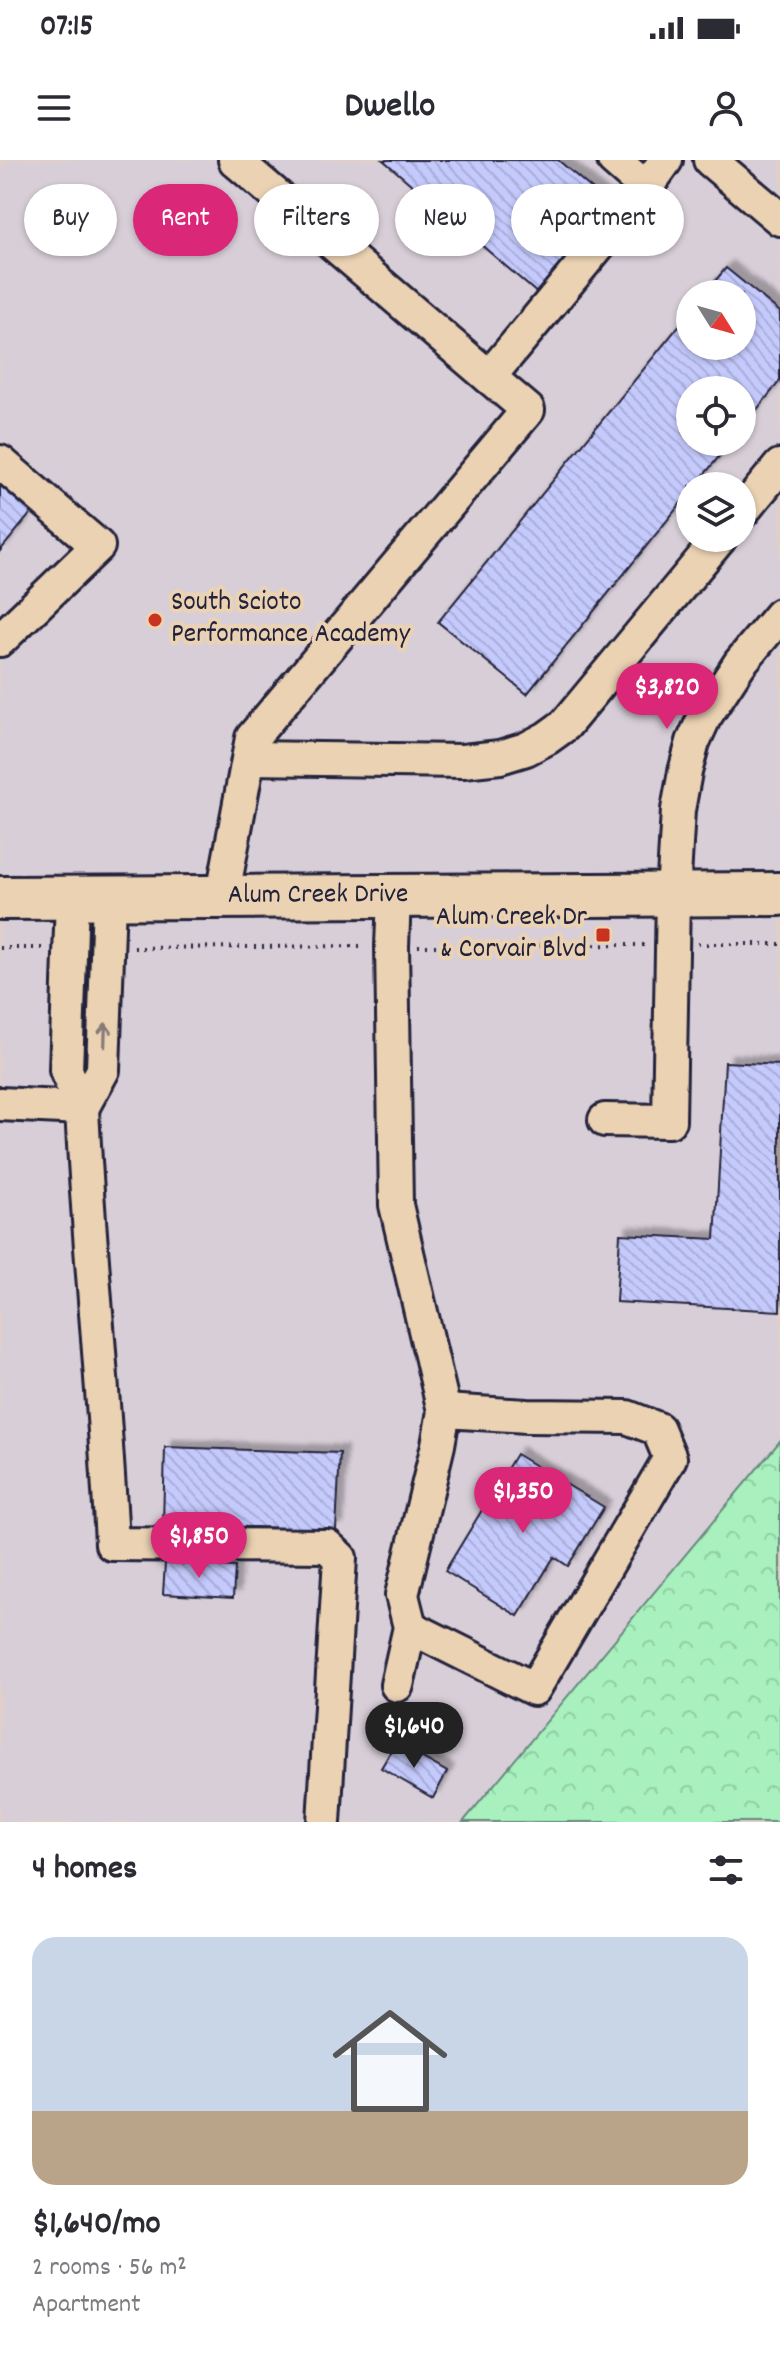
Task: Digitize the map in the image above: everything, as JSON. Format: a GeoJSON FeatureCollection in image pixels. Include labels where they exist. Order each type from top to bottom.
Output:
{"type":"FeatureCollection","features":[{"type":"Feature","properties":{"kind":"main road","name":"Alum Creek Drive"},"geometry":{"type":"LineString","coordinates":[[0,898],[780,894]]}},
{"type":"Feature","properties":{"kind":"street"},"geometry":{"type":"LineString","coordinates":[[222,899],[252,738],[528,410],[235,160]]}},
{"type":"Feature","properties":{"kind":"street"},"geometry":{"type":"LineString","coordinates":[[614,160],[641,184]]}},
{"type":"Feature","properties":{"kind":"street"},"geometry":{"type":"LineString","coordinates":[[649,184],[666,160]]}},
{"type":"Feature","properties":{"kind":"street"},"geometry":{"type":"LineString","coordinates":[[710,160],[780,219]]}},
{"type":"Feature","properties":{"kind":"street"},"geometry":{"type":"LineString","coordinates":[[489,377],[590,256]]}},
{"type":"Feature","properties":{"kind":"street"},"geometry":{"type":"LineString","coordinates":[[0,462],[98,546],[0,640]]}},
{"type":"Feature","properties":{"kind":"street"},"geometry":{"type":"LineString","coordinates":[[756,495],[780,466]]}},
{"type":"Feature","properties":{"kind":"street"},"geometry":{"type":"LineString","coordinates":[[249,758],[463,761],[500,757],[526,749],[565,725],[708,552]]}},
{"type":"Feature","properties":{"kind":"street"},"geometry":{"type":"LineString","coordinates":[[605,1120],[669,1121],[673,895],[678,810],[693,742],[704,718],[740,663],[780,615]]}},
{"type":"Feature","properties":{"kind":"street"},"geometry":{"type":"LineString","coordinates":[[394,897],[396,1205],[444,1411],[402,1595],[410,1627],[397,1685]]}},
{"type":"Feature","properties":{"kind":"street"},"geometry":{"type":"LineString","coordinates":[[90,899],[103,1070],[82,1108],[88,1234],[105,1405],[112,1544],[327,1546],[340,1558],[324,1822]]}},
{"type":"Feature","properties":{"kind":"street"},"geometry":{"type":"LineString","coordinates":[[0,1104],[82,1108]]}},
{"type":"Feature","properties":{"kind":"street"},"geometry":{"type":"LineString","coordinates":[[410,1627],[534,1689],[670,1458],[658,1429],[627,1417],[444,1411]]}},
{"type":"Feature","properties":{"kind":"shaded area"},"geometry":{"type":"Polygon","coordinates":[[[10,160],[780,160],[780,1441],[463,1822],[0,1822],[0,171],[10,160]]]}},
{"type":"Feature","properties":{"kind":"green space"},"geometry":{"type":"Polygon","coordinates":[[[780,1441],[780,1822],[463,1822],[780,1441]]]}},
{"type":"Feature","properties":{"kind":"building"},"geometry":{"type":"Polygon","coordinates":[[[383,160],[558,160],[586,184],[511,184],[511,256],[571,256],[538,294],[494,256],[495,184],[411,184],[383,160]]]}},
{"type":"Feature","properties":{"kind":"building"},"geometry":{"type":"Polygon","coordinates":[[[726,268],[741,280],[716,280],[726,268]]]}},
{"type":"Feature","properties":{"kind":"building"},"geometry":{"type":"Polygon","coordinates":[[[756,292],[780,312],[780,381],[756,411],[756,376],[676,376],[676,456],[720,456],[706,472],[676,472],[676,509],[527,694],[438,622],[676,329],[676,360],[756,360],[756,292]]]}},
{"type":"Feature","properties":{"kind":"building"},"geometry":{"type":"Polygon","coordinates":[[[0,485],[32,512],[0,551],[0,485]]]}},
{"type":"Feature","properties":{"kind":"building"},"geometry":{"type":"Polygon","coordinates":[[[725,1062],[780,1065],[780,1311],[616,1302],[620,1234],[715,1239],[725,1062]]]}},
{"type":"Feature","properties":{"kind":"building"},"geometry":{"type":"Polygon","coordinates":[[[165,1447],[340,1453],[336,1530],[163,1524],[165,1447]]]}},
{"type":"Feature","properties":{"kind":"building"},"geometry":{"type":"Polygon","coordinates":[[[516,1454],[604,1507],[568,1566],[554,1557],[518,1616],[445,1571],[516,1454]]]}},
{"type":"Feature","properties":{"kind":"building"},"geometry":{"type":"Polygon","coordinates":[[[165,1563],[235,1567],[233,1598],[163,1594],[165,1563]]]}},
{"type":"Feature","properties":{"kind":"building"},"geometry":{"type":"Polygon","coordinates":[[[396,1743],[447,1772],[433,1798],[381,1768],[396,1743]]]}},
{"type":"Feature","properties":{"kind":"place","name":"South Scioto Performance Academy"},"geometry":{"type":"Point","coordinates":[155,620]}},
{"type":"Feature","properties":{"kind":"place","name":"Alum Creek Dr & Corvair Blvd"},"geometry":{"type":"Point","coordinates":[603,935]}}]}
